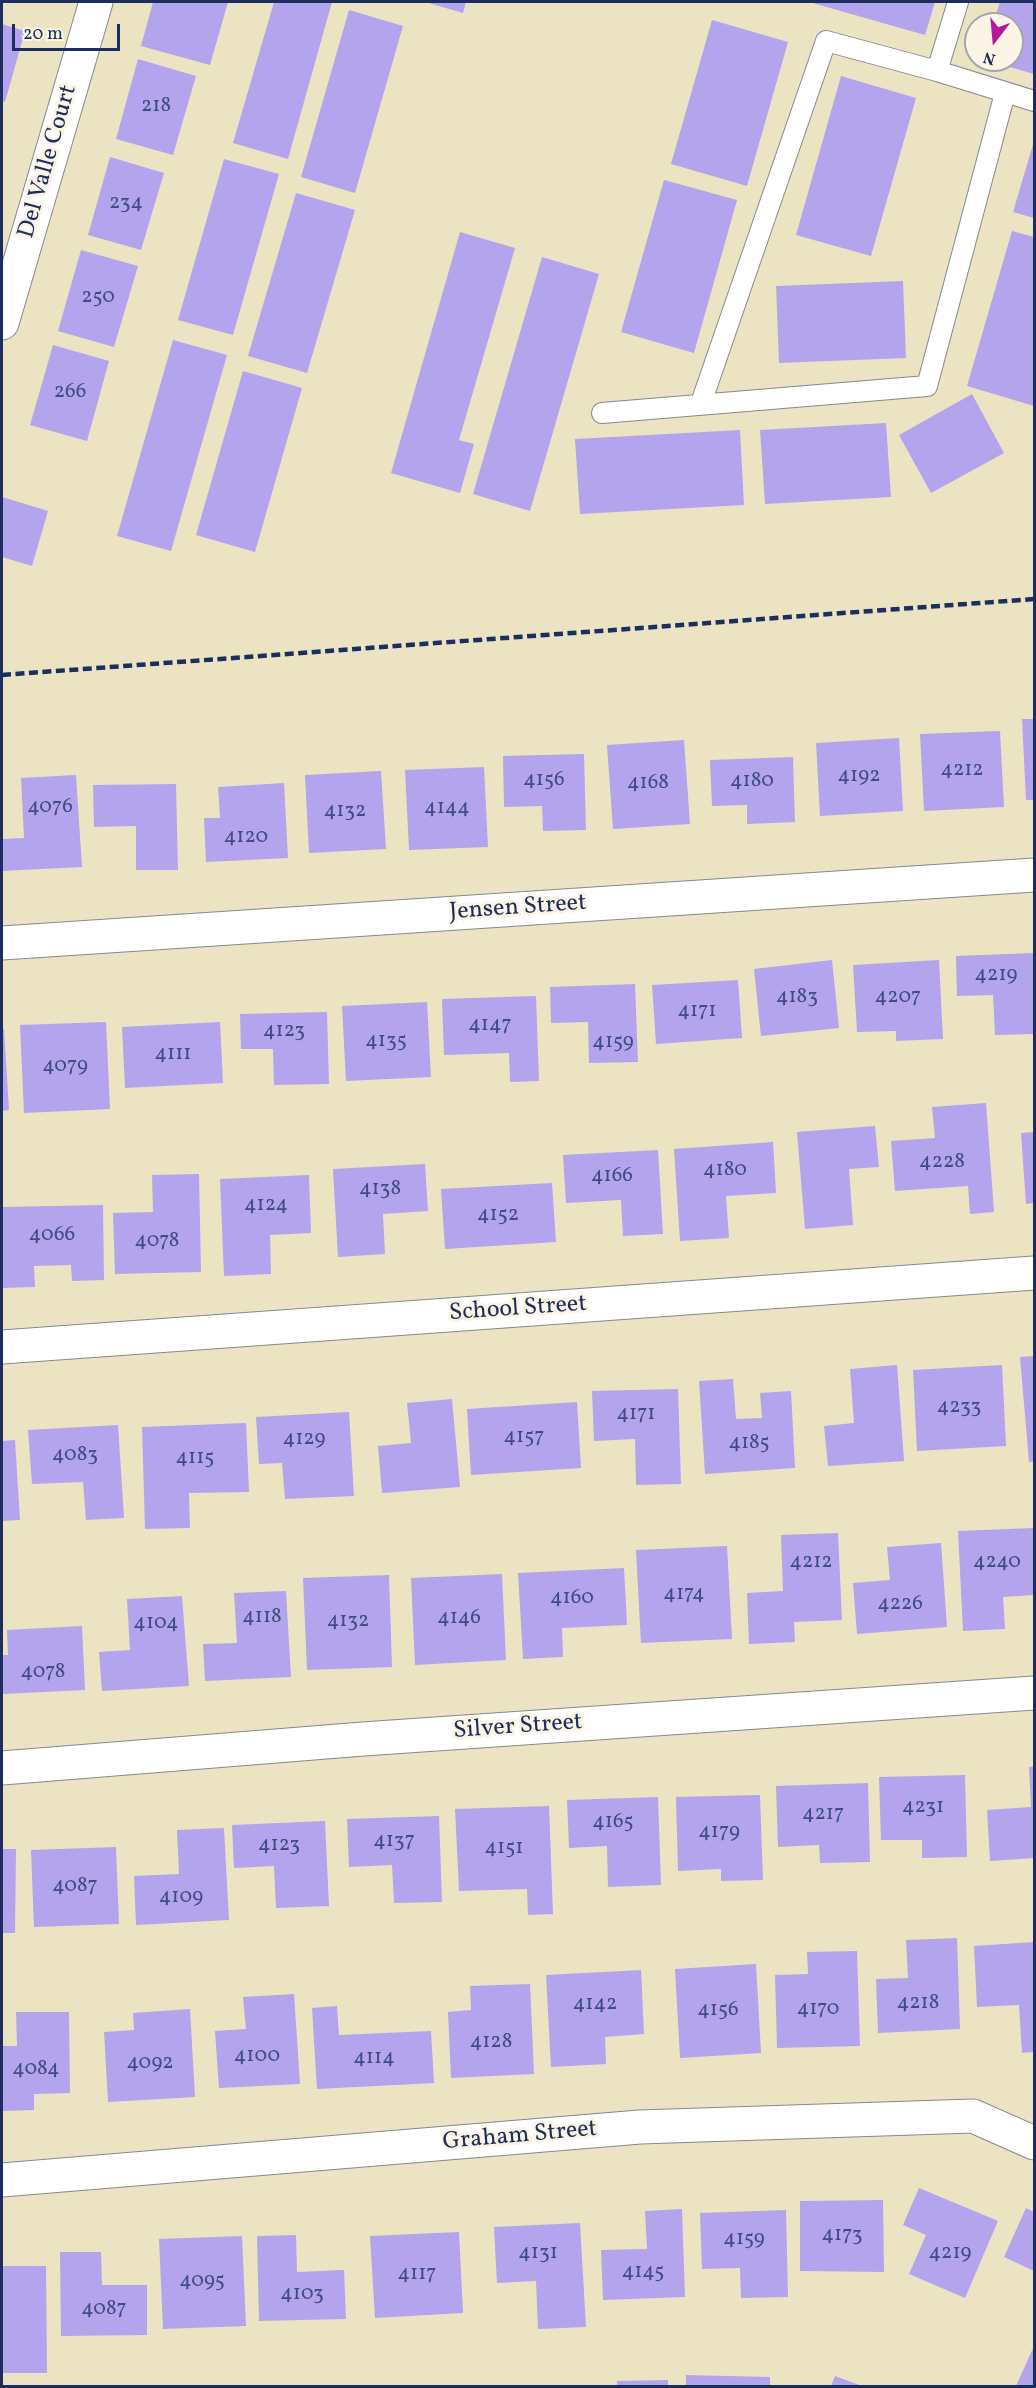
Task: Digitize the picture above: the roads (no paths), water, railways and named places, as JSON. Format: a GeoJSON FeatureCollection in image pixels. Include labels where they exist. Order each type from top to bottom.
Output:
{"type":"FeatureCollection","features":[{"type":"Feature","properties":{"kind":"street","name":"Del Valle Court"},"geometry":{"type":"LineString","coordinates":[[2,323],[96,2]]}},
{"type":"Feature","properties":{"kind":"street","name":"Jensen Street"},"geometry":{"type":"LineString","coordinates":[[2,944],[1035,875]]}},
{"type":"Feature","properties":{"kind":"street","name":"School Street"},"geometry":{"type":"LineString","coordinates":[[2,1347],[1035,1273]]}},
{"type":"Feature","properties":{"kind":"street","name":"Silver Street"},"geometry":{"type":"LineString","coordinates":[[2,1768],[374,1738],[1035,1693]]}},
{"type":"Feature","properties":{"kind":"street","name":"Graham Street"},"geometry":{"type":"LineString","coordinates":[[2,2180],[664,2127],[973,2116],[1035,2143]]}},
{"type":"Feature","properties":{"kind":"lane"},"geometry":{"type":"LineString","coordinates":[[937,71],[958,2]]}},
{"type":"Feature","properties":{"kind":"lane"},"geometry":{"type":"LineString","coordinates":[[701,404],[826,41],[1035,101]]}},
{"type":"Feature","properties":{"kind":"lane"},"geometry":{"type":"LineString","coordinates":[[602,413],[927,386],[1005,93]]}},
{"type":"Feature","properties":{"kind":"railway"},"geometry":{"type":"LineString","coordinates":[[2,675],[1034,599]]}}]}
